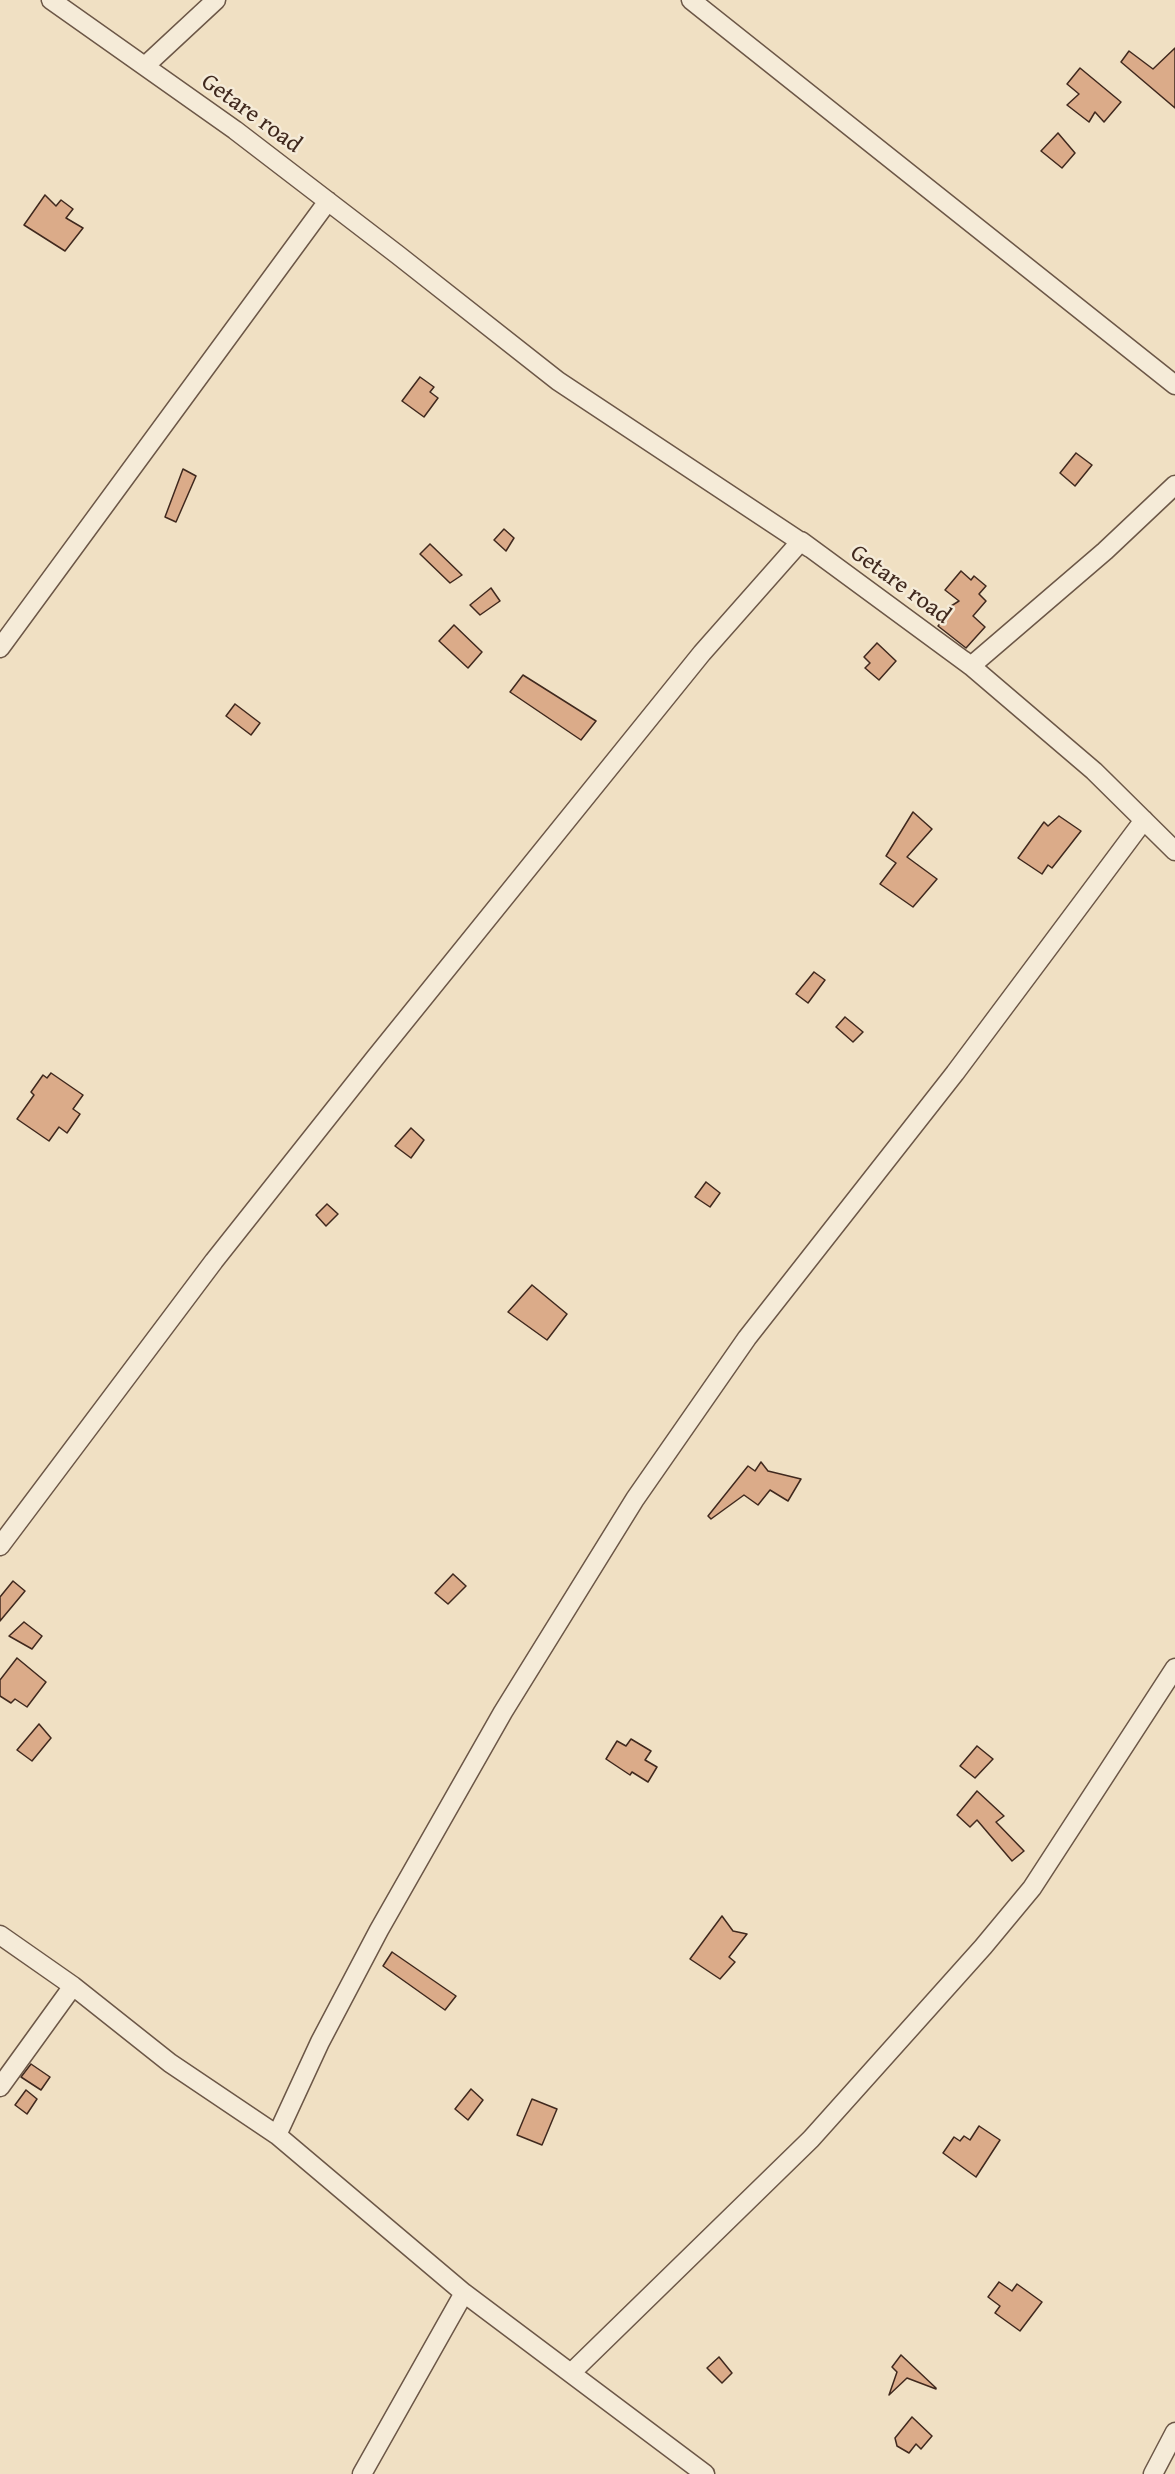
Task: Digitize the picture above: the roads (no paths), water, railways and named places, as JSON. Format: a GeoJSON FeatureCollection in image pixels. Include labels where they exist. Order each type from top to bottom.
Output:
{"type":"FeatureCollection","features":[{"type":"Feature","properties":{"kind":"street","name":"Getare road"},"geometry":{"type":"LineString","coordinates":[[51,0],[328,201],[558,381],[801,541],[874,592],[971,666],[1094,771],[1175,851]]}},
{"type":"Feature","properties":{"kind":"street"},"geometry":{"type":"LineString","coordinates":[[145,66],[216,0]]}},
{"type":"Feature","properties":{"kind":"street"},"geometry":{"type":"LineString","coordinates":[[691,0],[1175,383]]}},
{"type":"Feature","properties":{"kind":"street"},"geometry":{"type":"LineString","coordinates":[[0,648],[328,201]]}},
{"type":"Feature","properties":{"kind":"street"},"geometry":{"type":"LineString","coordinates":[[971,666],[1104,551],[1175,484]]}},
{"type":"Feature","properties":{"kind":"street"},"geometry":{"type":"LineString","coordinates":[[0,1546],[214,1261],[368,1067],[702,653],[801,541]]}},
{"type":"Feature","properties":{"kind":"street"},"geometry":{"type":"LineString","coordinates":[[277,2136],[320,2042],[385,1919],[558,1619],[635,1499],[747,1338],[955,1073],[1144,820]]}},
{"type":"Feature","properties":{"kind":"street"},"geometry":{"type":"LineString","coordinates":[[571,2373],[811,2139],[983,1947],[1032,1888],[1175,1668]]}},
{"type":"Feature","properties":{"kind":"street"},"geometry":{"type":"LineString","coordinates":[[0,1935],[73,1986],[170,2063],[277,2136],[464,2293],[705,2474]]}},
{"type":"Feature","properties":{"kind":"street"},"geometry":{"type":"LineString","coordinates":[[0,2087],[73,1986]]}},
{"type":"Feature","properties":{"kind":"street"},"geometry":{"type":"LineString","coordinates":[[362,2474],[464,2293]]}},
{"type":"Feature","properties":{"kind":"street"},"geometry":{"type":"LineString","coordinates":[[1153,2474],[1175,2432]]}}]}
